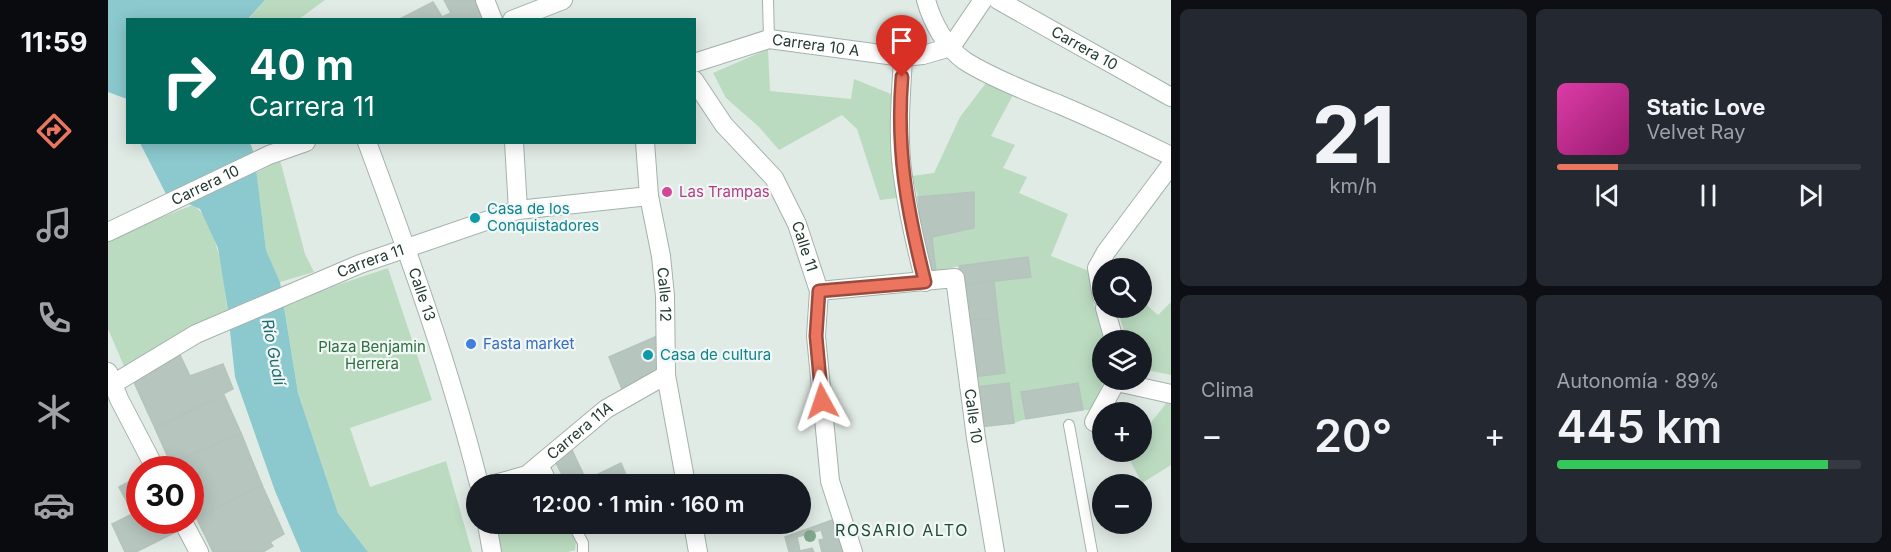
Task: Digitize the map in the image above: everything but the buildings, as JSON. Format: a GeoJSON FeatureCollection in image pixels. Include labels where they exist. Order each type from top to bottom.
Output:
{"type":"FeatureCollection","features":[{"type":"Feature","properties":{"kind":"street"},"geometry":{"type":"LineString","coordinates":[[485,0],[492,18]]}},
{"type":"Feature","properties":{"kind":"street"},"geometry":{"type":"LineString","coordinates":[[517,18],[563,0]]}},
{"type":"Feature","properties":{"kind":"street"},"geometry":{"type":"LineString","coordinates":[[926,0],[935,24],[964,61],[1171,156]]}},
{"type":"Feature","properties":{"kind":"street"},"geometry":{"type":"LineString","coordinates":[[819,291],[925,282],[913,234],[903,176],[899,116],[903,57],[924,55],[951,47],[983,0]]}},
{"type":"Feature","properties":{"kind":"street","name":"Carrera 10"},"geometry":{"type":"LineString","coordinates":[[998,0],[1171,97]]}},
{"type":"Feature","properties":{"kind":"street","name":"Carrera 10 A"},"geometry":{"type":"LineString","coordinates":[[696,62],[769,39],[903,57]]}},
{"type":"Feature","properties":{"kind":"street","name":"Calle 11"},"geometry":{"type":"LineString","coordinates":[[696,83],[724,125],[774,178],[797,224],[819,291],[816,336],[829,473],[852,552]]}},
{"type":"Feature","properties":{"kind":"street","name":"Carrera 10"},"geometry":{"type":"LineString","coordinates":[[108,232],[269,155],[300,144]]}},
{"type":"Feature","properties":{"kind":"street","name":"Calle 13"},"geometry":{"type":"LineString","coordinates":[[368,144],[406,248],[461,414],[476,474]]}},
{"type":"Feature","properties":{"kind":"street"},"geometry":{"type":"LineString","coordinates":[[514,144],[519,210]]}},
{"type":"Feature","properties":{"kind":"street","name":"Calle 12"},"geometry":{"type":"LineString","coordinates":[[645,144],[649,196],[665,296],[666,375],[684,474]]}},
{"type":"Feature","properties":{"kind":"street"},"geometry":{"type":"LineString","coordinates":[[1103,258],[1171,165]]}},
{"type":"Feature","properties":{"kind":"street","name":"Carrera 11"},"geometry":{"type":"LineString","coordinates":[[112,389],[196,334],[360,264],[519,210],[649,196]]}},
{"type":"Feature","properties":{"kind":"street","name":"Calle 10"},"geometry":{"type":"LineString","coordinates":[[925,282],[955,278],[976,438],[995,552]]}},
{"type":"Feature","properties":{"kind":"street","name":"Carrera 11A"},"geometry":{"type":"LineString","coordinates":[[528,474],[606,409],[666,375]]}},
{"type":"Feature","properties":{"kind":"street"},"geometry":{"type":"LineString","coordinates":[[112,389],[148,456]]}},
{"type":"Feature","properties":{"kind":"street"},"geometry":{"type":"LineString","coordinates":[[1152,389],[1171,394]]}},
{"type":"Feature","properties":{"kind":"street"},"geometry":{"type":"LineString","coordinates":[[189,534],[199,552]]}},
{"type":"Feature","properties":{"kind":"street"},"geometry":{"type":"LineString","coordinates":[[489,534],[492,552]]}},
{"type":"Feature","properties":{"kind":"street"},"geometry":{"type":"LineString","coordinates":[[695,534],[698,552]]}},
{"type":"Feature","properties":{"kind":"lane"},"geometry":{"type":"LineString","coordinates":[[768,0],[769,39]]}},
{"type":"Feature","properties":{"kind":"lane"},"geometry":{"type":"LineString","coordinates":[[1069,425],[1092,552]]}},
{"type":"Feature","properties":{"kind":"lane"},"geometry":{"type":"LineString","coordinates":[[542,462],[548,474]]}},
{"type":"Feature","properties":{"kind":"lane"},"geometry":{"type":"LineString","coordinates":[[578,534],[583,543],[583,552]]}},
{"type":"Feature","properties":{"kind":"green space"},"geometry":{"type":"Polygon","coordinates":[[[265,0],[325,0],[300,18],[250,18],[265,0]]]}},
{"type":"Feature","properties":{"kind":"green space"},"geometry":{"type":"Polygon","coordinates":[[[768,49],[770,91],[851,99],[854,79],[891,94],[906,197],[880,200],[857,129],[842,115],[779,150],[759,127],[726,98],[713,73],[768,49]]]}},
{"type":"Feature","properties":{"kind":"green space"},"geometry":{"type":"Polygon","coordinates":[[[989,79],[1013,95],[991,136],[1015,145],[1003,168],[1027,177],[1019,193],[1068,214],[1051,256],[1089,271],[1092,318],[1098,318],[1102,330],[1092,330],[1092,390],[1100,390],[1095,402],[1092,402],[1092,410],[1083,410],[1077,383],[1022,392],[1026,419],[1014,423],[1009,383],[976,387],[973,377],[1005,373],[994,281],[1030,277],[1028,258],[959,266],[936,272],[932,237],[974,228],[974,192],[918,197],[912,176],[934,173],[960,117],[989,79]]]}},
{"type":"Feature","properties":{"kind":"green space"},"geometry":{"type":"Polygon","coordinates":[[[280,160],[305,254],[314,272],[280,282],[266,250],[256,173],[280,160]]]}},
{"type":"Feature","properties":{"kind":"green space"},"geometry":{"type":"Polygon","coordinates":[[[193,205],[202,213],[215,240],[228,317],[127,373],[108,329],[108,238],[193,205]]]}},
{"type":"Feature","properties":{"kind":"green space","name":"Plaza Benjamin Herrera"},"geometry":{"type":"Polygon","coordinates":[[[388,268],[432,400],[350,428],[370,487],[446,461],[472,552],[368,552],[338,513],[298,393],[284,306],[307,295],[388,268]]]}},
{"type":"Feature","properties":{"kind":"green space"},"geometry":{"type":"Polygon","coordinates":[[[1171,302],[1171,375],[1152,371],[1152,330],[1124,330],[1120,318],[1152,318],[1152,310],[1158,315],[1171,302]]]}},
{"type":"Feature","properties":{"kind":"green space"},"geometry":{"type":"Polygon","coordinates":[[[1171,397],[1171,465],[1152,477],[1152,474],[1137,474],[1131,462],[1152,462],[1152,421],[1171,397]]]}},
{"type":"Feature","properties":{"kind":"green space"},"geometry":{"type":"Polygon","coordinates":[[[496,534],[572,534],[576,541],[575,550],[568,552],[501,552],[496,534]]]}},
{"type":"Feature","properties":{"kind":"water"},"geometry":{"type":"Polygon","coordinates":[[[108,0],[265,0],[249,18],[126,18],[126,99],[108,92],[108,0]]]}},
{"type":"Feature","properties":{"kind":"water","name":"Río Gualí"},"geometry":{"type":"Polygon","coordinates":[[[141,144],[250,144],[254,153],[266,250],[280,282],[298,393],[338,513],[368,552],[301,552],[275,491],[235,377],[218,248],[200,209],[166,194],[141,144]]]}},
{"type":"Feature","properties":{"kind":"place","name":"Las Trampas"},"geometry":{"type":"Point","coordinates":[667,192]}},
{"type":"Feature","properties":{"kind":"place","name":"Casa de los Conquistadores"},"geometry":{"type":"Point","coordinates":[475,218]}},
{"type":"Feature","properties":{"kind":"place","name":"Fasta market"},"geometry":{"type":"Point","coordinates":[471,344]}},
{"type":"Feature","properties":{"kind":"place","name":"Casa de cultura"},"geometry":{"type":"Point","coordinates":[648,355]}},
{"type":"Feature","properties":{"kind":"district","name":"ROSARIO ALTO"},"geometry":{"type":"Point","coordinates":[902,530]}},
{"type":"Feature","properties":{"kind":"route"},"geometry":{"type":"LineString","coordinates":[[822,401],[816,336],[819,291],[925,282],[913,234],[903,176],[899,116],[902,77]]}}]}
